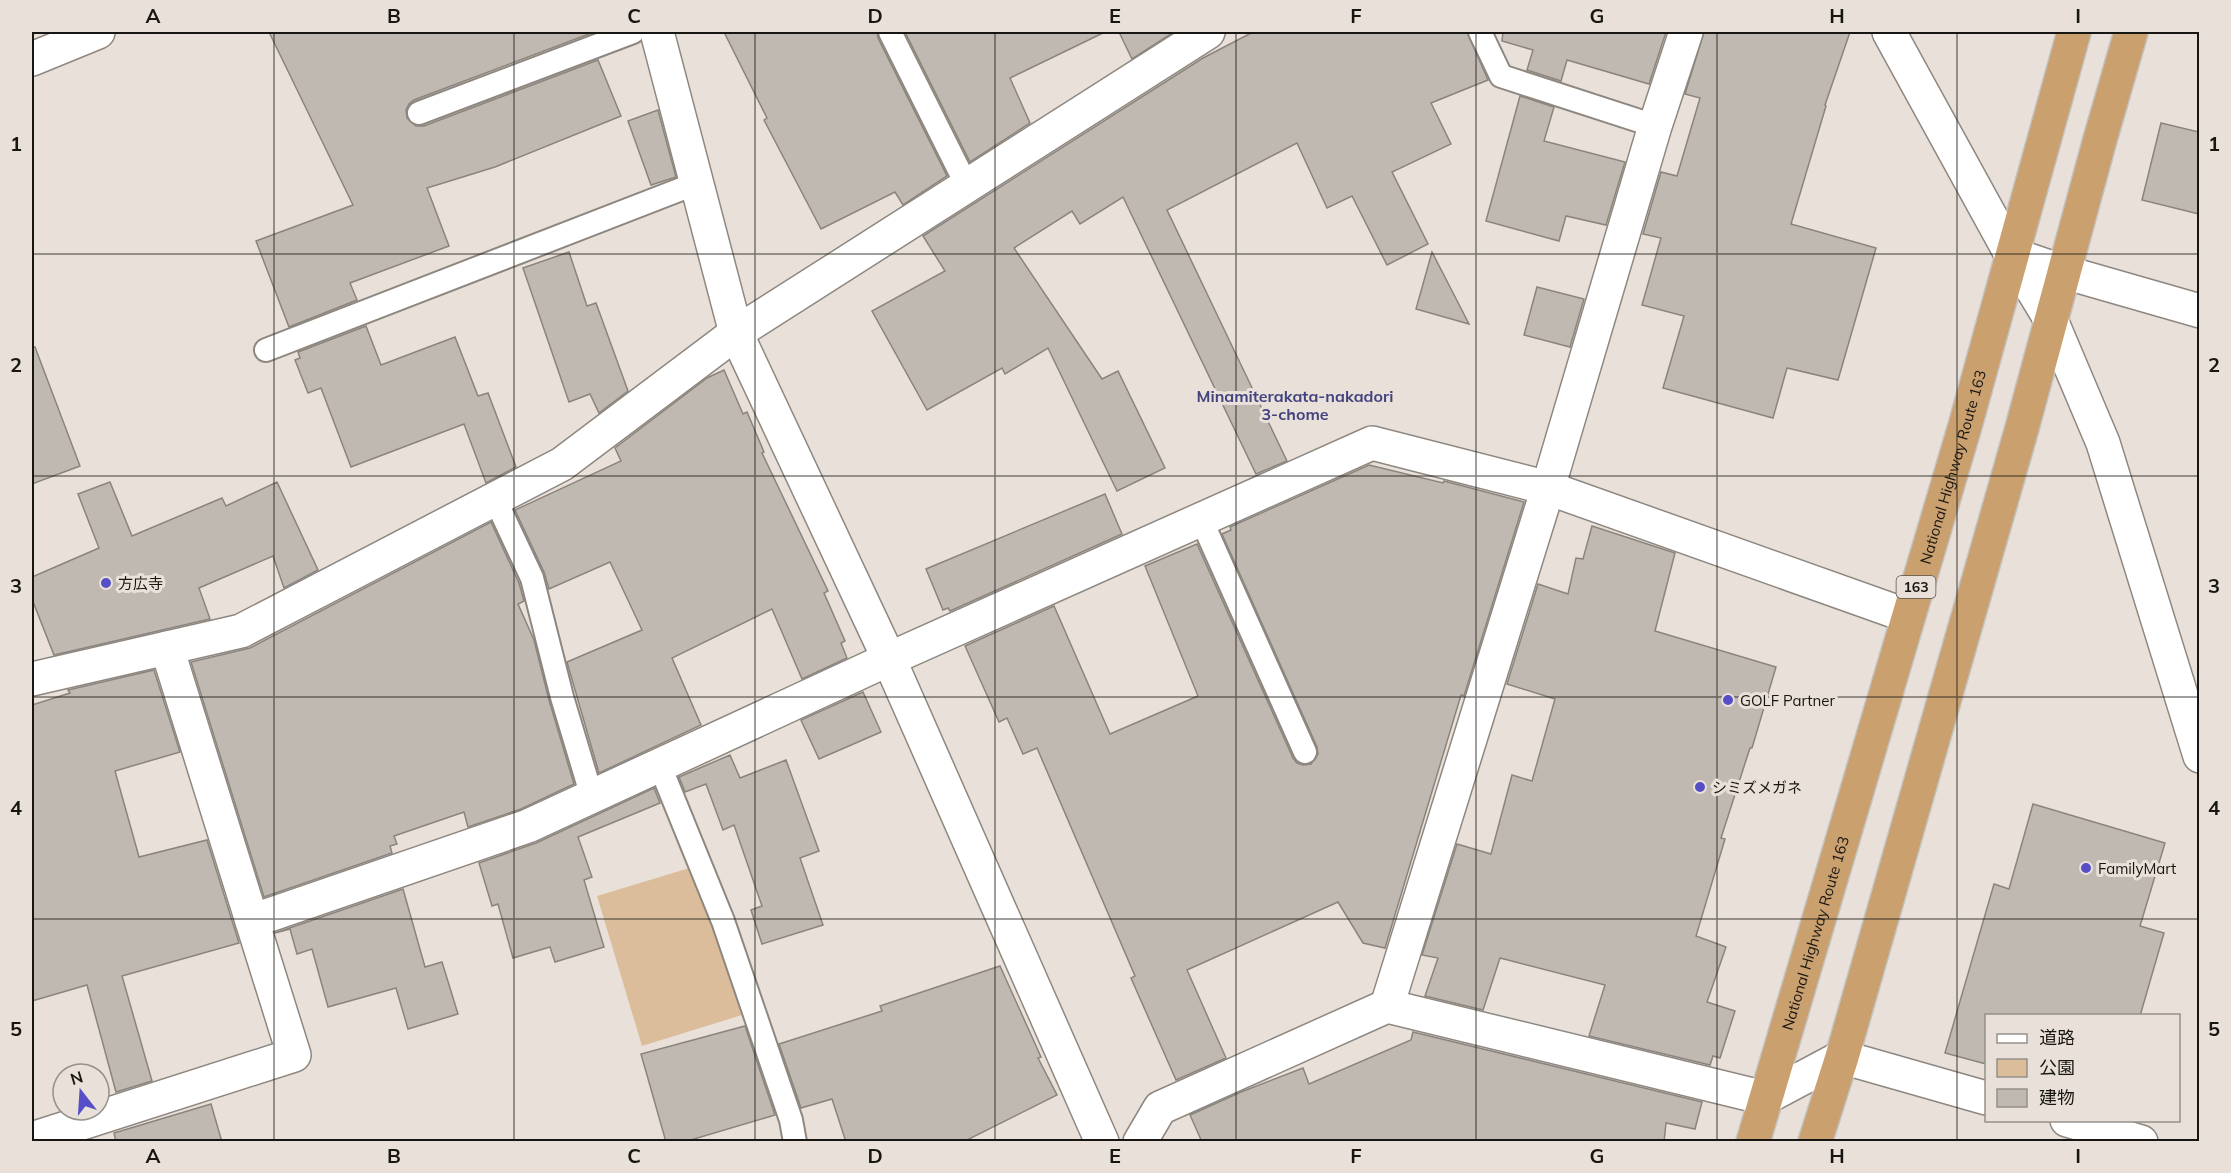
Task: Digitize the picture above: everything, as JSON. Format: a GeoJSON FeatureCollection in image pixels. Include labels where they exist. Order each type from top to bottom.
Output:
{"type":"FeatureCollection","features":[{"type":"Feature","properties":{"kind":"highway","name":"National Highway Route 163"},"geometry":{"type":"LineString","coordinates":[[1753,1142],[1965,426],[2074,32]]}},
{"type":"Feature","properties":{"kind":"highway"},"geometry":{"type":"LineString","coordinates":[[1815,1142],[1842,1057],[2022,428],[2131,32]]}},
{"type":"Feature","properties":{"kind":"street"},"geometry":{"type":"LineString","coordinates":[[32,58],[98,32]]}},
{"type":"Feature","properties":{"kind":"street"},"geometry":{"type":"LineString","coordinates":[[657,32],[736,333],[889,659],[1102,1142]]}},
{"type":"Feature","properties":{"kind":"street"},"geometry":{"type":"LineString","coordinates":[[32,679],[241,631],[562,464],[736,333],[1208,32]]}},
{"type":"Feature","properties":{"kind":"street"},"geometry":{"type":"LineString","coordinates":[[1387,1006],[1548,488],[1654,126],[1686,32]]}},
{"type":"Feature","properties":{"kind":"street"},"geometry":{"type":"LineString","coordinates":[[1889,32],[2011,254],[2050,320],[2103,443],[2199,756]]}},
{"type":"Feature","properties":{"kind":"street"},"geometry":{"type":"LineString","coordinates":[[2011,254],[2064,272],[2199,311]]}},
{"type":"Feature","properties":{"kind":"street"},"geometry":{"type":"LineString","coordinates":[[252,921],[528,826],[889,659],[1372,443],[1548,488],[1908,616]]}},
{"type":"Feature","properties":{"kind":"street"},"geometry":{"type":"LineString","coordinates":[[32,1138],[294,1055],[167,648]]}},
{"type":"Feature","properties":{"kind":"street"},"geometry":{"type":"LineString","coordinates":[[1140,1142],[1160,1108],[1387,1006],[1765,1098],[1842,1057],[1985,1098]]}},
{"type":"Feature","properties":{"kind":"street"},"geometry":{"type":"LineString","coordinates":[[2074,1122],[2141,1142]]}},
{"type":"Feature","properties":{"kind":"lane"},"geometry":{"type":"LineString","coordinates":[[419,113],[633,32]]}},
{"type":"Feature","properties":{"kind":"lane"},"geometry":{"type":"LineString","coordinates":[[890,32],[967,186]]}},
{"type":"Feature","properties":{"kind":"lane"},"geometry":{"type":"LineString","coordinates":[[1480,32],[1501,76],[1654,126]]}},
{"type":"Feature","properties":{"kind":"lane"},"geometry":{"type":"LineString","coordinates":[[266,350],[697,183]]}},
{"type":"Feature","properties":{"kind":"lane"},"geometry":{"type":"LineString","coordinates":[[495,499],[532,578],[562,697],[592,797]]}},
{"type":"Feature","properties":{"kind":"lane"},"geometry":{"type":"LineString","coordinates":[[1201,519],[1305,752]]}},
{"type":"Feature","properties":{"kind":"lane"},"geometry":{"type":"LineString","coordinates":[[660,766],[723,921],[791,1120],[795,1142]]}},
{"type":"Feature","properties":{"kind":"green space"},"geometry":{"type":"Polygon","coordinates":[[[696,866],[742,1015],[642,1046],[597,896],[696,866]]]}},
{"type":"Feature","properties":{"kind":"building"},"geometry":{"type":"Polygon","coordinates":[[[269,32],[587,32],[589,34],[414,100],[406,110],[407,118],[416,126],[424,126],[598,60],[621,116],[495,167],[427,188],[449,246],[350,283],[357,300],[289,327],[256,241],[353,205],[269,32]]]}},
{"type":"Feature","properties":{"kind":"building"},"geometry":{"type":"Polygon","coordinates":[[[724,32],[877,32],[947,176],[903,205],[895,192],[821,229],[764,120],[767,118],[724,32]]]}},
{"type":"Feature","properties":{"kind":"building"},"geometry":{"type":"Polygon","coordinates":[[[905,32],[1105,32],[1010,78],[1030,123],[970,162],[905,32]]]}},
{"type":"Feature","properties":{"kind":"building"},"geometry":{"type":"Polygon","coordinates":[[[1119,32],[1174,32],[1132,59],[1119,32]]]}},
{"type":"Feature","properties":{"kind":"building"},"geometry":{"type":"Polygon","coordinates":[[[1253,32],[1467,32],[1488,80],[1431,103],[1451,144],[1392,172],[1428,244],[1387,265],[1352,196],[1327,208],[1297,143],[1167,210],[1287,461],[1256,474],[1123,197],[1080,224],[1072,211],[1014,248],[1102,379],[1118,371],[1165,468],[1117,491],[1048,348],[1005,374],[1002,368],[927,410],[872,311],[945,271],[923,236],[1203,58],[1253,32]]]}},
{"type":"Feature","properties":{"kind":"building"},"geometry":{"type":"Polygon","coordinates":[[[1503,32],[1666,32],[1649,84],[1567,60],[1561,81],[1527,70],[1533,50],[1502,41],[1503,32]]]}},
{"type":"Feature","properties":{"kind":"building"},"geometry":{"type":"Polygon","coordinates":[[[1704,32],[1850,32],[1825,105],[1791,224],[1876,248],[1838,380],[1787,368],[1773,418],[1663,388],[1684,316],[1642,305],[1661,238],[1643,234],[1661,172],[1677,176],[1700,98],[1685,94],[1704,32]]]}},
{"type":"Feature","properties":{"kind":"building"},"geometry":{"type":"Polygon","coordinates":[[[1520,96],[1554,107],[1544,141],[1625,162],[1606,225],[1566,216],[1559,241],[1486,221],[1520,96]]]}},
{"type":"Feature","properties":{"kind":"building"},"geometry":{"type":"Polygon","coordinates":[[[658,110],[676,177],[651,185],[628,121],[658,110]]]}},
{"type":"Feature","properties":{"kind":"building"},"geometry":{"type":"Polygon","coordinates":[[[2161,123],[2199,132],[2199,214],[2142,200],[2161,123]]]}},
{"type":"Feature","properties":{"kind":"building"},"geometry":{"type":"Polygon","coordinates":[[[569,252],[587,306],[596,303],[628,391],[599,413],[590,394],[569,402],[523,268],[569,252]]]}},
{"type":"Feature","properties":{"kind":"building"},"geometry":{"type":"Polygon","coordinates":[[[1432,252],[1469,324],[1416,309],[1432,252]]]}},
{"type":"Feature","properties":{"kind":"building"},"geometry":{"type":"Polygon","coordinates":[[[1537,287],[1584,299],[1570,347],[1524,335],[1537,287]]]}},
{"type":"Feature","properties":{"kind":"building"},"geometry":{"type":"Polygon","coordinates":[[[366,326],[381,365],[455,337],[478,396],[488,393],[516,467],[486,483],[464,424],[351,467],[321,388],[308,393],[295,360],[300,358],[298,352],[366,326]]]}},
{"type":"Feature","properties":{"kind":"building"},"geometry":{"type":"Polygon","coordinates":[[[35,347],[80,466],[32,484],[32,348],[35,347]]]}},
{"type":"Feature","properties":{"kind":"building"},"geometry":{"type":"Polygon","coordinates":[[[724,370],[743,414],[747,412],[764,452],[762,453],[828,591],[824,593],[845,641],[841,643],[847,658],[802,679],[772,609],[672,658],[701,725],[599,773],[567,662],[642,630],[610,562],[549,589],[544,572],[515,510],[621,461],[615,448],[707,378],[724,370]]]}},
{"type":"Feature","properties":{"kind":"building"},"geometry":{"type":"Polygon","coordinates":[[[1369,465],[1443,483],[1444,481],[1524,502],[1464,696],[1461,695],[1385,948],[1363,943],[1338,902],[1187,970],[1226,1058],[1176,1080],[1131,978],[1135,976],[1037,748],[1023,754],[1007,718],[999,722],[965,646],[1054,606],[1110,734],[1198,696],[1145,566],[1197,544],[1293,758],[1297,763],[1303,765],[1311,764],[1318,754],[1317,747],[1222,534],[1231,530],[1230,527],[1369,465]]]}},
{"type":"Feature","properties":{"kind":"building"},"geometry":{"type":"Polygon","coordinates":[[[110,482],[132,536],[222,498],[226,506],[277,482],[318,570],[284,588],[273,556],[199,588],[210,619],[54,655],[32,599],[32,577],[99,548],[78,494],[110,482]]]}},
{"type":"Feature","properties":{"kind":"building"},"geometry":{"type":"Polygon","coordinates":[[[1105,494],[1122,534],[950,611],[948,608],[943,610],[926,569],[1105,494]]]}},
{"type":"Feature","properties":{"kind":"building"},"geometry":{"type":"Polygon","coordinates":[[[491,522],[519,583],[524,601],[518,604],[534,640],[574,784],[521,809],[468,827],[464,812],[394,836],[397,844],[390,846],[392,853],[264,897],[191,662],[250,648],[491,522]]]}},
{"type":"Feature","properties":{"kind":"building"},"geometry":{"type":"Polygon","coordinates":[[[1592,526],[1675,553],[1655,631],[1776,667],[1752,748],[1750,748],[1721,838],[1725,839],[1696,936],[1726,947],[1707,1002],[1735,1011],[1720,1058],[1713,1056],[1710,1065],[1589,1036],[1605,985],[1500,958],[1483,1010],[1425,996],[1438,958],[1422,955],[1457,844],[1491,854],[1512,775],[1532,781],[1555,699],[1507,684],[1538,584],[1568,594],[1576,558],[1583,559],[1592,526]]]}},
{"type":"Feature","properties":{"kind":"building"},"geometry":{"type":"Polygon","coordinates":[[[154,670],[180,752],[115,771],[139,857],[207,840],[239,943],[122,976],[152,1081],[116,1092],[111,1074],[111,1062],[108,1062],[87,985],[32,1001],[32,705],[70,693],[68,690],[154,670]]]}},
{"type":"Feature","properties":{"kind":"building"},"geometry":{"type":"Polygon","coordinates":[[[863,692],[881,732],[819,759],[801,720],[863,692]]]}},
{"type":"Feature","properties":{"kind":"building"},"geometry":{"type":"Polygon","coordinates":[[[730,755],[740,778],[786,760],[819,851],[800,858],[823,925],[762,944],[751,910],[762,906],[734,825],[723,830],[706,784],[685,792],[679,777],[730,755]]]}},
{"type":"Feature","properties":{"kind":"building"},"geometry":{"type":"Polygon","coordinates":[[[654,788],[660,803],[578,837],[592,877],[584,880],[604,947],[555,962],[550,947],[513,958],[498,904],[492,906],[479,863],[536,843],[654,788]]]}},
{"type":"Feature","properties":{"kind":"building"},"geometry":{"type":"Polygon","coordinates":[[[2033,804],[2165,843],[2140,926],[2164,933],[2141,1014],[1985,1014],[1985,1064],[1945,1053],[1994,884],[2009,889],[2033,804]]]}},
{"type":"Feature","properties":{"kind":"building"},"geometry":{"type":"Polygon","coordinates":[[[403,889],[425,967],[442,962],[458,1014],[408,1029],[396,988],[328,1007],[312,949],[297,954],[290,929],[275,933],[403,889]]]}},
{"type":"Feature","properties":{"kind":"building"},"geometry":{"type":"Polygon","coordinates":[[[1000,966],[1041,1057],[1038,1058],[1057,1095],[963,1142],[846,1142],[832,1099],[801,1108],[779,1044],[882,1011],[880,1006],[1000,966]]]}},
{"type":"Feature","properties":{"kind":"building"},"geometry":{"type":"Polygon","coordinates":[[[745,1026],[775,1115],[684,1142],[666,1142],[641,1054],[745,1026]]]}},
{"type":"Feature","properties":{"kind":"building"},"geometry":{"type":"Polygon","coordinates":[[[1413,1032],[1702,1102],[1695,1129],[1666,1123],[1664,1142],[1202,1142],[1190,1115],[1303,1068],[1309,1084],[1411,1040],[1413,1032]]]}},
{"type":"Feature","properties":{"kind":"building"},"geometry":{"type":"Polygon","coordinates":[[[211,1104],[222,1142],[116,1142],[114,1133],[211,1104]]]}},
{"type":"Feature","properties":{"kind":"place","name":"方広寺"},"geometry":{"type":"Point","coordinates":[106,583]}},
{"type":"Feature","properties":{"kind":"place","name":"GOLF Partner"},"geometry":{"type":"Point","coordinates":[1728,700]}},
{"type":"Feature","properties":{"kind":"place","name":"シミズメガネ"},"geometry":{"type":"Point","coordinates":[1700,787]}},
{"type":"Feature","properties":{"kind":"place","name":"FamilyMart"},"geometry":{"type":"Point","coordinates":[2086,868]}},
{"type":"Feature","properties":{"kind":"district","name":"Minamiterakata-nakadori 3-chome"},"geometry":{"type":"Point","coordinates":[1295,405]}}]}
